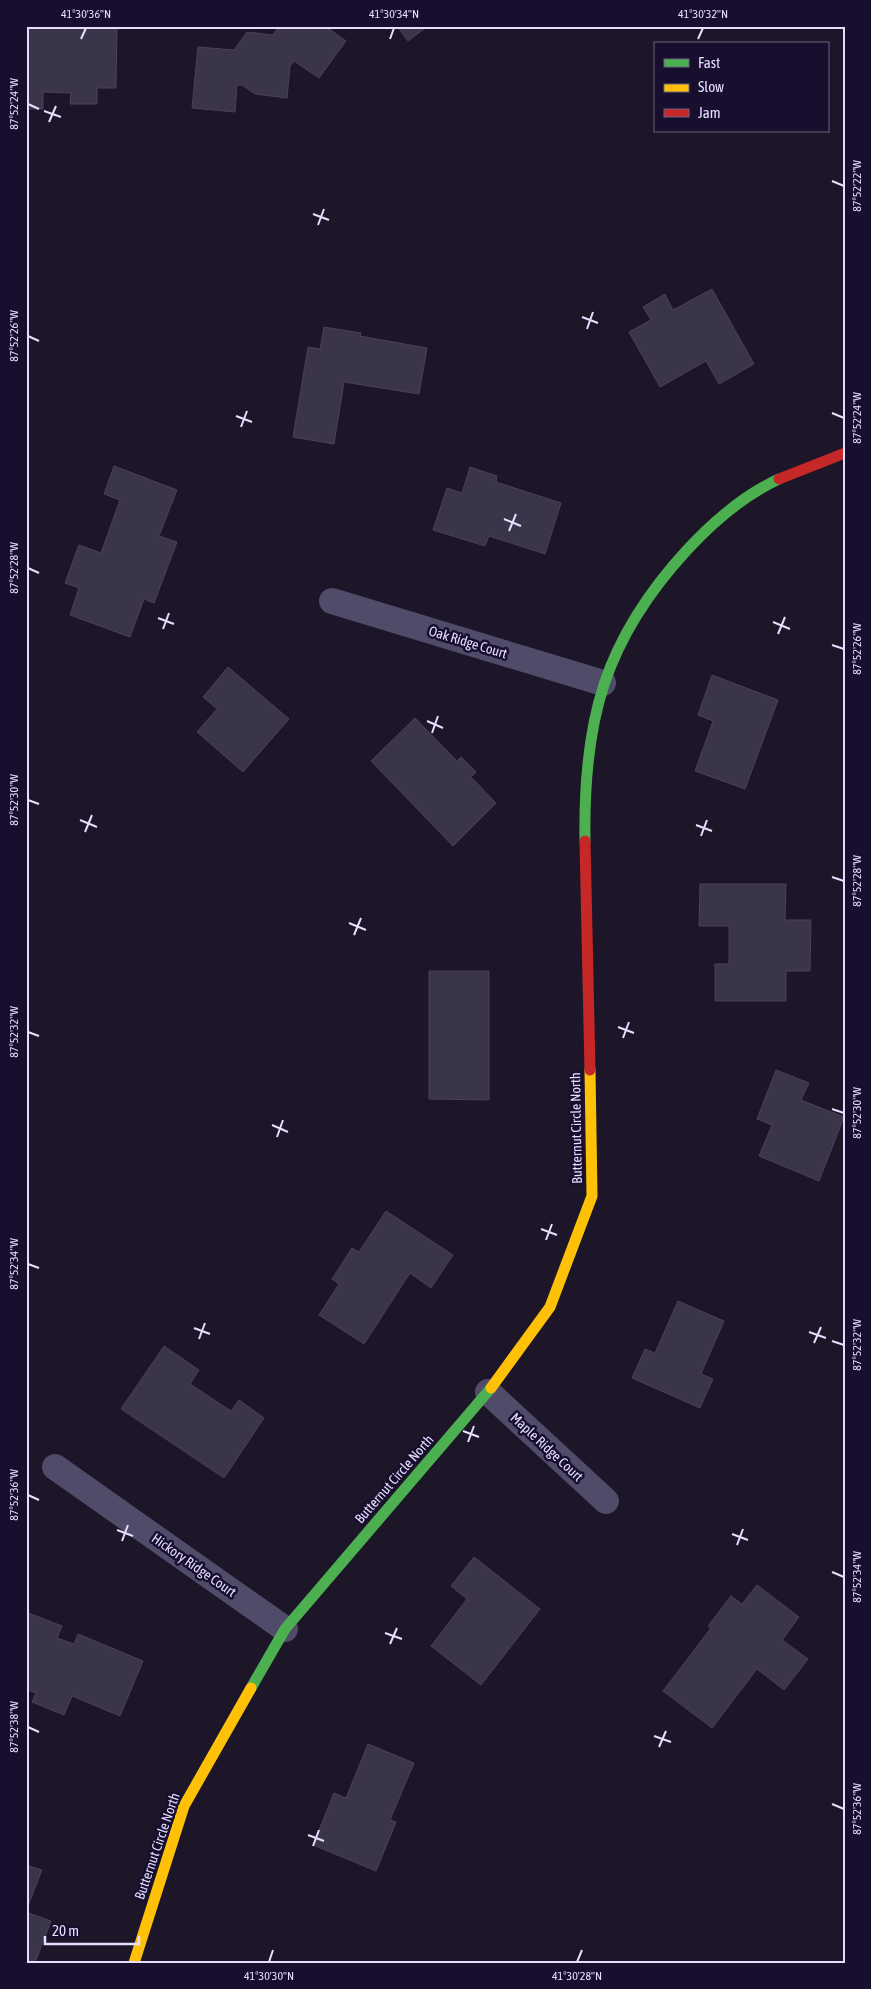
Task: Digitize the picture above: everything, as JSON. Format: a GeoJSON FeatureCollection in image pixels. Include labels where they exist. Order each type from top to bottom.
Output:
{"type":"FeatureCollection","features":[{"type":"Feature","properties":{"kind":"street","name":"Butternut Circle North"},"geometry":{"type":"LineString","coordinates":[[134,1963],[184,1806],[285,1629],[488,1392],[550,1307],[592,1196],[585,820],[587,767],[593,722],[603,683],[617,648],[640,606],[673,564],[709,528],[760,488],[845,454]]}},
{"type":"Feature","properties":{"kind":"street","name":"Oak Ridge Court"},"geometry":{"type":"LineString","coordinates":[[332,601],[603,683]]}},
{"type":"Feature","properties":{"kind":"street","name":"Maple Ridge Court"},"geometry":{"type":"LineString","coordinates":[[488,1392],[606,1501]]}},
{"type":"Feature","properties":{"kind":"street","name":"Hickory Ridge Court"},"geometry":{"type":"LineString","coordinates":[[54,1467],[285,1629]]}},
{"type":"Feature","properties":{"kind":"building"},"geometry":{"type":"Polygon","coordinates":[[[26,26],[117,28],[116,88],[97,88],[97,104],[70,104],[71,93],[43,92],[43,109],[26,109],[26,26]]]}},
{"type":"Feature","properties":{"kind":"building"},"geometry":{"type":"Polygon","coordinates":[[[279,26],[325,26],[346,41],[319,78],[294,61],[290,66],[287,98],[255,94],[242,85],[237,85],[235,112],[192,108],[198,47],[234,50],[247,32],[273,35],[279,26]]]}},
{"type":"Feature","properties":{"kind":"building"},"geometry":{"type":"Polygon","coordinates":[[[397,26],[428,26],[408,41],[397,26]]]}},
{"type":"Feature","properties":{"kind":"building"},"geometry":{"type":"Polygon","coordinates":[[[712,289],[754,364],[719,384],[706,361],[660,387],[629,332],[651,320],[643,307],[665,294],[673,310],[712,289]]]}},
{"type":"Feature","properties":{"kind":"building"},"geometry":{"type":"Polygon","coordinates":[[[324,327],[361,333],[360,336],[427,348],[419,394],[344,382],[334,444],[293,437],[308,347],[320,349],[324,327]]]}},
{"type":"Feature","properties":{"kind":"building"},"geometry":{"type":"Polygon","coordinates":[[[114,466],[177,490],[159,536],[177,542],[154,603],[144,599],[130,637],[70,615],[79,588],[65,583],[79,545],[101,553],[120,500],[104,494],[114,466]]]}},
{"type":"Feature","properties":{"kind":"building"},"geometry":{"type":"Polygon","coordinates":[[[470,467],[497,476],[496,482],[561,503],[545,554],[489,536],[485,546],[433,530],[447,488],[462,493],[470,467]]]}},
{"type":"Feature","properties":{"kind":"building"},"geometry":{"type":"Polygon","coordinates":[[[228,667],[289,719],[243,772],[197,732],[217,709],[203,697],[228,667]]]}},
{"type":"Feature","properties":{"kind":"building"},"geometry":{"type":"Polygon","coordinates":[[[712,675],[778,700],[745,789],[695,771],[713,721],[698,715],[712,675]]]}},
{"type":"Feature","properties":{"kind":"building"},"geometry":{"type":"Polygon","coordinates":[[[415,718],[457,761],[461,757],[476,772],[471,777],[496,803],[453,846],[371,761],[415,718]]]}},
{"type":"Feature","properties":{"kind":"building"},"geometry":{"type":"Polygon","coordinates":[[[700,884],[786,884],[785,920],[811,920],[810,971],[786,971],[786,1001],[715,1001],[715,964],[729,964],[729,926],[699,926],[700,884]]]}},
{"type":"Feature","properties":{"kind":"building"},"geometry":{"type":"Polygon","coordinates":[[[429,971],[489,971],[489,1100],[429,1099],[429,971]]]}},
{"type":"Feature","properties":{"kind":"building"},"geometry":{"type":"Polygon","coordinates":[[[776,1070],[809,1083],[801,1100],[844,1117],[819,1181],[759,1156],[772,1125],[757,1119],[776,1070]]]}},
{"type":"Feature","properties":{"kind":"building"},"geometry":{"type":"Polygon","coordinates":[[[386,1211],[453,1255],[431,1288],[410,1273],[364,1344],[319,1315],[339,1284],[332,1279],[352,1248],[359,1252],[386,1211]]]}},
{"type":"Feature","properties":{"kind":"building"},"geometry":{"type":"Polygon","coordinates":[[[678,1301],[724,1321],[701,1374],[713,1379],[700,1408],[632,1378],[645,1349],[655,1353],[678,1301]]]}},
{"type":"Feature","properties":{"kind":"building"},"geometry":{"type":"Polygon","coordinates":[[[164,1346],[199,1370],[190,1384],[231,1411],[239,1400],[264,1418],[224,1478],[121,1409],[164,1346]]]}},
{"type":"Feature","properties":{"kind":"building"},"geometry":{"type":"Polygon","coordinates":[[[474,1557],[540,1609],[481,1685],[431,1646],[467,1599],[451,1586],[474,1557]]]}},
{"type":"Feature","properties":{"kind":"building"},"geometry":{"type":"Polygon","coordinates":[[[757,1585],[799,1617],[782,1640],[808,1659],[784,1690],[757,1669],[712,1728],[663,1691],[711,1628],[708,1626],[731,1596],[742,1604],[757,1585]]]}},
{"type":"Feature","properties":{"kind":"building"},"geometry":{"type":"Polygon","coordinates":[[[26,1612],[62,1626],[57,1638],[74,1644],[78,1634],[143,1661],[120,1716],[72,1696],[64,1715],[32,1702],[36,1693],[26,1689],[26,1612]]]}},
{"type":"Feature","properties":{"kind":"building"},"geometry":{"type":"Polygon","coordinates":[[[368,1744],[414,1763],[390,1820],[396,1822],[376,1871],[313,1845],[334,1793],[346,1798],[368,1744]]]}},
{"type":"Feature","properties":{"kind":"building"},"geometry":{"type":"Polygon","coordinates":[[[26,1865],[42,1870],[26,1911],[26,1865]]]}},
{"type":"Feature","properties":{"kind":"building"},"geometry":{"type":"Polygon","coordinates":[[[26,1912],[51,1921],[35,1963],[26,1963],[26,1912]]]}},
{"type":"Feature","properties":{"kind":"traffic: fast"},"geometry":{"type":"LineString","coordinates":[[585,841],[585,798],[588,758],[604,684],[618,650],[636,617],[659,583],[687,550],[707,529],[741,501],[779,479]]}},
{"type":"Feature","properties":{"kind":"traffic: fast"},"geometry":{"type":"LineString","coordinates":[[251,1688],[285,1629],[491,1388]]}},
{"type":"Feature","properties":{"kind":"traffic: slow"},"geometry":{"type":"LineString","coordinates":[[491,1388],[550,1307],[592,1196],[590,1070]]}},
{"type":"Feature","properties":{"kind":"traffic: slow"},"geometry":{"type":"LineString","coordinates":[[134,1963],[184,1806],[251,1688]]}},
{"type":"Feature","properties":{"kind":"traffic: jam"},"geometry":{"type":"LineString","coordinates":[[779,479],[845,453]]}},
{"type":"Feature","properties":{"kind":"traffic: jam"},"geometry":{"type":"LineString","coordinates":[[585,841],[590,1070]]}}]}
